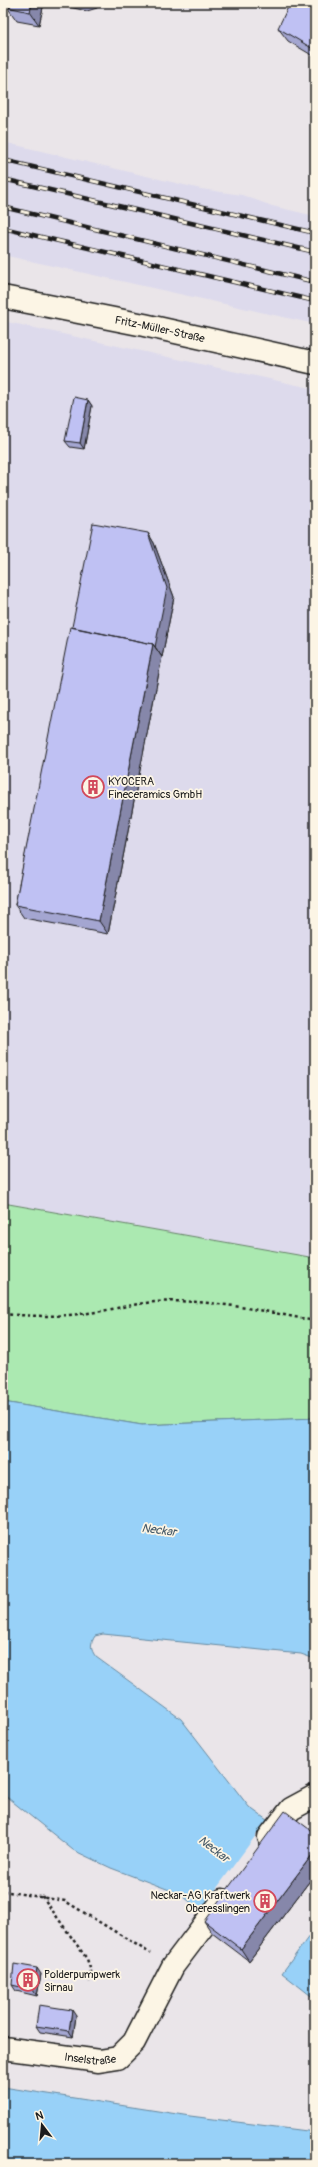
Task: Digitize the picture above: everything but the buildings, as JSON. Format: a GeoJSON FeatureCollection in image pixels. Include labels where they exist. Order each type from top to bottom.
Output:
{"type":"FeatureCollection","features":[{"type":"Feature","properties":{"kind":"street","name":"Fritz-Müller-Straße"},"geometry":{"type":"LineString","coordinates":[[3,297],[144,325],[315,363]]}},
{"type":"Feature","properties":{"kind":"street"},"geometry":{"type":"LineString","coordinates":[[259,1851],[285,1816],[296,1805],[315,1796]]}},
{"type":"Feature","properties":{"kind":"street","name":"Inselstraße"},"geometry":{"type":"LineString","coordinates":[[3,2048],[98,2062],[118,2058],[134,2042],[178,1960],[236,1881]]}},
{"type":"Feature","properties":{"kind":"path"},"geometry":{"type":"LineString","coordinates":[[3,1314],[41,1317],[80,1314],[155,1302],[192,1301],[244,1308],[315,1321]]}},
{"type":"Feature","properties":{"kind":"path"},"geometry":{"type":"LineString","coordinates":[[3,1891],[66,1901],[178,1960]]}},
{"type":"Feature","properties":{"kind":"path"},"geometry":{"type":"LineString","coordinates":[[42,1896],[87,1959],[91,1971],[90,1983]]}},
{"type":"Feature","properties":{"kind":"shaded area"},"geometry":{"type":"Polygon","coordinates":[[[3,142],[201,189],[242,195],[272,206],[315,216],[315,324],[3,255],[3,142]]]}},
{"type":"Feature","properties":{"kind":"shaded area"},"geometry":{"type":"Polygon","coordinates":[[[3,321],[315,389],[315,1258],[3,1203],[3,321]]]}},
{"type":"Feature","properties":{"kind":"green space"},"geometry":{"type":"Polygon","coordinates":[[[3,1203],[315,1258],[315,1418],[142,1425],[3,1402],[3,1203]]]}},
{"type":"Feature","properties":{"kind":"water","name":"Neckar"},"geometry":{"type":"Polygon","coordinates":[[[3,1402],[142,1425],[315,1418],[315,1659],[301,1654],[103,1634],[95,1636],[92,1642],[92,1649],[96,1657],[181,1719],[249,1807],[286,1834],[219,1924],[180,1894],[111,1868],[73,1850],[3,1794],[3,1402]]]}},
{"type":"Feature","properties":{"kind":"water"},"geometry":{"type":"Polygon","coordinates":[[[315,1928],[315,1999],[282,1973],[315,1928]]]}},
{"type":"Feature","properties":{"kind":"water"},"geometry":{"type":"Polygon","coordinates":[[[3,2087],[190,2116],[315,2132],[315,2164],[3,2164],[3,2087]]]}},
{"type":"Feature","properties":{"kind":"pier"},"geometry":{"type":"Polygon","coordinates":[[[268,1819],[287,1832],[217,1926],[199,1912],[268,1819]]]}},
{"type":"Feature","properties":{"kind":"railway"},"geometry":{"type":"LineString","coordinates":[[3,160],[315,233]]}},
{"type":"Feature","properties":{"kind":"railway"},"geometry":{"type":"LineString","coordinates":[[3,179],[315,252]]}},
{"type":"Feature","properties":{"kind":"railway"},"geometry":{"type":"LineString","coordinates":[[3,207],[315,282]]}},
{"type":"Feature","properties":{"kind":"railway"},"geometry":{"type":"LineString","coordinates":[[3,228],[315,301]]}},
{"type":"Feature","properties":{"kind":"place","name":"KYOCERA Fineceramics GmbH"},"geometry":{"type":"Point","coordinates":[93,787]}},
{"type":"Feature","properties":{"kind":"place","name":"Neckar-AG Kraftwerk Oberesslingen"},"geometry":{"type":"Point","coordinates":[265,1901]}},
{"type":"Feature","properties":{"kind":"place","name":"Polderpumpwerk Sirnau"},"geometry":{"type":"Point","coordinates":[28,1980]}}]}
